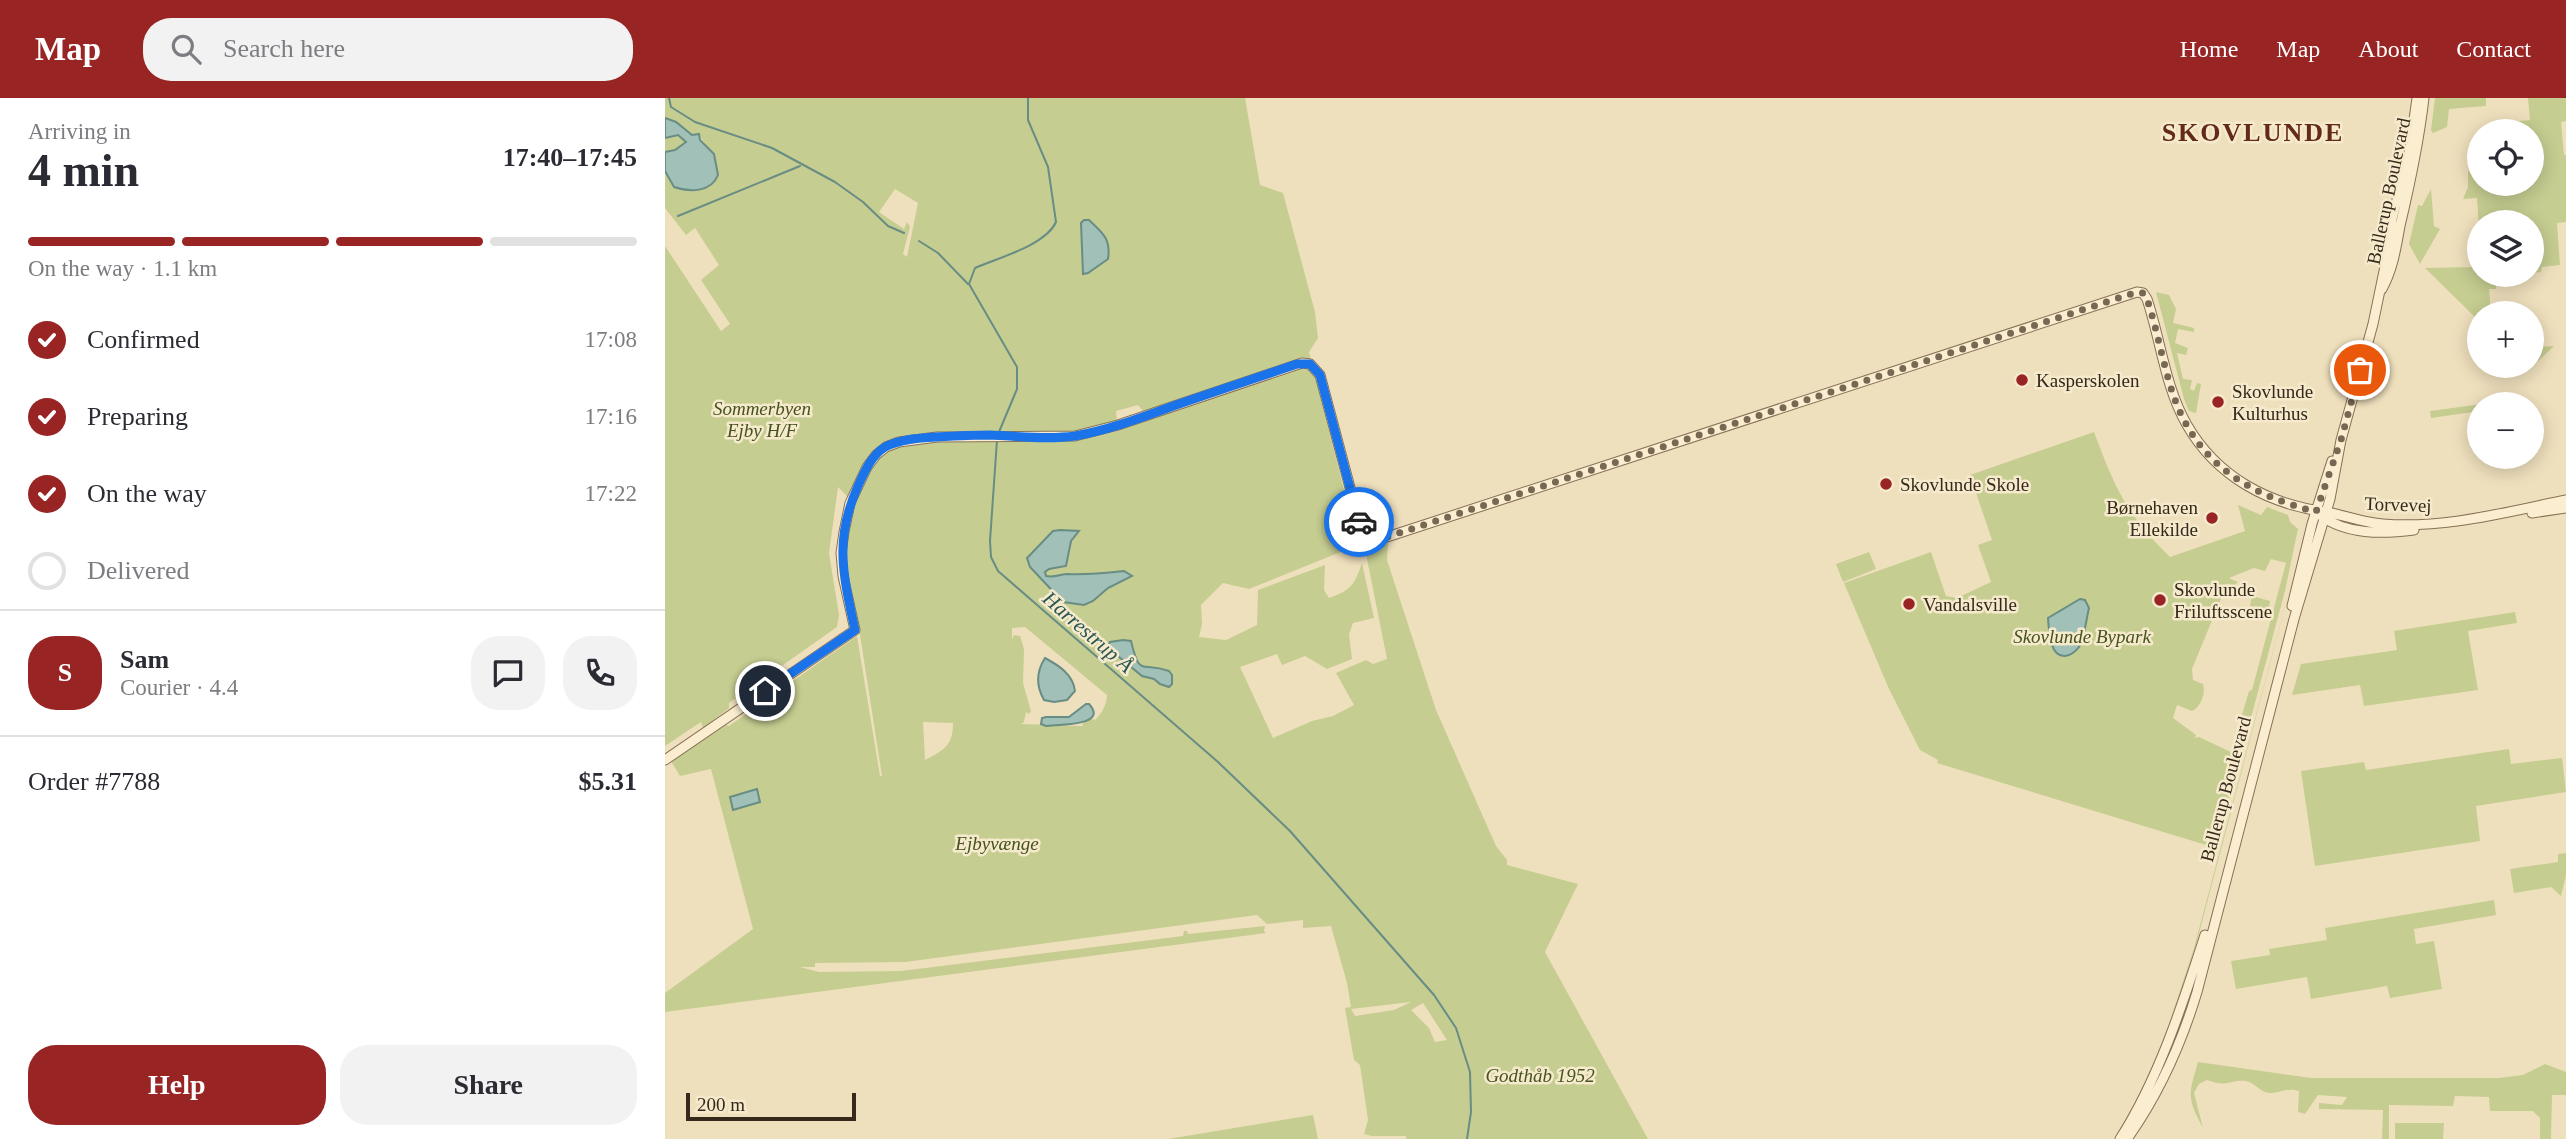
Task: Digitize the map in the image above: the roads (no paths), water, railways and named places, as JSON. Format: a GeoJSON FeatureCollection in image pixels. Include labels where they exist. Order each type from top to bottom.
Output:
{"type":"FeatureCollection","features":[{"type":"Feature","properties":{"kind":"street","name":"Ballerup Boulevard"},"geometry":{"type":"LineString","coordinates":[[2127,1139],[2153,1100],[2185,1031],[2381,290],[2391,226],[2410,149],[2417,98]]}},
{"type":"Feature","properties":{"kind":"street","name":"Ballerup Boulevard"},"geometry":{"type":"LineString","coordinates":[[2381,290],[2389,277],[2410,186],[2424,98]]}},
{"type":"Feature","properties":{"kind":"street"},"geometry":{"type":"LineString","coordinates":[[665,760],[855,630],[843,576],[841,553],[851,503],[867,467],[886,447],[921,438],[986,435],[1060,438],[1092,432],[1297,364],[1310,364],[1320,375],[1363,533],[1367,537],[1387,537],[2133,292],[2143,293],[2152,313],[2171,390],[2179,411],[2201,445],[2229,474],[2252,490],[2322,514]]}},
{"type":"Feature","properties":{"kind":"street","name":"Torvevej"},"geometry":{"type":"LineString","coordinates":[[2322,514],[2371,523],[2418,525],[2506,513],[2566,500]]}},
{"type":"Feature","properties":{"kind":"street","name":"Torvevej"},"geometry":{"type":"LineString","coordinates":[[2322,514],[2330,523],[2383,533],[2566,508]]}},
{"type":"Feature","properties":{"kind":"street","name":"Ballerup Boulevard"},"geometry":{"type":"LineString","coordinates":[[2120,1139],[2131,1122],[2159,1061],[2205,935],[2322,514]]}},
{"type":"Feature","properties":{"kind":"water"},"geometry":{"type":"Polygon","coordinates":[[[665,118],[676,122],[692,135],[699,134],[700,140],[714,154],[718,175],[710,185],[699,190],[674,187],[665,171],[665,152],[675,150],[686,142],[678,135],[665,138],[665,118]]]}},
{"type":"Feature","properties":{"kind":"water"},"geometry":{"type":"Polygon","coordinates":[[[1089,220],[1102,233],[1109,252],[1108,259],[1083,274],[1081,223],[1089,220]]]}},
{"type":"Feature","properties":{"kind":"water"},"geometry":{"type":"Polygon","coordinates":[[[1053,531],[1079,531],[1071,541],[1066,566],[1049,569],[1045,572],[1046,576],[1124,571],[1132,576],[1108,588],[1084,605],[1063,602],[1030,567],[1027,558],[1053,531]]]}},
{"type":"Feature","properties":{"kind":"water"},"geometry":{"type":"Polygon","coordinates":[[[2080,599],[2085,600],[2089,608],[2081,643],[2071,654],[2060,655],[2051,642],[2048,618],[2080,599]]]}},
{"type":"Feature","properties":{"kind":"water"},"geometry":{"type":"Polygon","coordinates":[[[1131,641],[1139,664],[1169,671],[1172,684],[1169,687],[1142,676],[1107,647],[1110,642],[1131,641]]]}},
{"type":"Feature","properties":{"kind":"water"},"geometry":{"type":"Polygon","coordinates":[[[1045,658],[1060,667],[1074,685],[1075,691],[1067,700],[1044,700],[1038,679],[1045,658]]]}},
{"type":"Feature","properties":{"kind":"water"},"geometry":{"type":"Polygon","coordinates":[[[1086,704],[1094,711],[1087,721],[1046,726],[1041,724],[1042,718],[1069,717],[1086,704]]]}},
{"type":"Feature","properties":{"kind":"water"},"geometry":{"type":"Polygon","coordinates":[[[757,789],[760,802],[733,810],[730,797],[757,789]]]}},
{"type":"Feature","properties":{"kind":"waterway"},"geometry":{"type":"LineString","coordinates":[[669,98],[671,107],[695,122],[772,148],[835,182],[863,202],[888,226],[904,233]]}},
{"type":"Feature","properties":{"kind":"waterway","name":"Harrestrup Å"},"geometry":{"type":"LineString","coordinates":[[999,432],[1017,389],[1017,367],[969,284],[975,268],[1032,244],[1051,230],[1056,222],[1048,167],[1028,120],[1028,98]]}},
{"type":"Feature","properties":{"kind":"waterway"},"geometry":{"type":"LineString","coordinates":[[678,216],[800,166]]}},
{"type":"Feature","properties":{"kind":"waterway"},"geometry":{"type":"LineString","coordinates":[[919,241],[938,253],[968,284]]}},
{"type":"Feature","properties":{"kind":"waterway","name":"Harrestrup Å"},"geometry":{"type":"LineString","coordinates":[[997,440],[990,541],[991,557],[998,571],[1218,762],[1290,831],[1434,995],[1456,1028],[1470,1072],[1471,1112],[1467,1139]]}},
{"type":"Feature","properties":{"kind":"place","name":"Kasperskolen"},"geometry":{"type":"Point","coordinates":[2022,380]}},
{"type":"Feature","properties":{"kind":"place","name":"Skovlunde Kulturhus"},"geometry":{"type":"Point","coordinates":[2218,402]}},
{"type":"Feature","properties":{"kind":"place","name":"Skovlunde Skole"},"geometry":{"type":"Point","coordinates":[1886,484]}},
{"type":"Feature","properties":{"kind":"place","name":"Børnehaven Ellekilde"},"geometry":{"type":"Point","coordinates":[2212,518]}},
{"type":"Feature","properties":{"kind":"place","name":"Skovlunde Friluftsscene"},"geometry":{"type":"Point","coordinates":[2160,600]}},
{"type":"Feature","properties":{"kind":"place","name":"Vandalsville"},"geometry":{"type":"Point","coordinates":[1909,604]}},
{"type":"Feature","properties":{"kind":"district","name":"SKOVLUNDE"},"geometry":{"type":"Point","coordinates":[2253,132]}},
{"type":"Feature","properties":{"kind":"park label","name":"Sommerbyen Ejby H/F"},"geometry":{"type":"Point","coordinates":[762,419]}},
{"type":"Feature","properties":{"kind":"park label","name":"Skovlunde Bypark"},"geometry":{"type":"Point","coordinates":[2082,636]}},
{"type":"Feature","properties":{"kind":"park label","name":"Ejbyvænge"},"geometry":{"type":"Point","coordinates":[997,843]}},
{"type":"Feature","properties":{"kind":"park label","name":"Godthåb 1952"},"geometry":{"type":"Point","coordinates":[1540,1075]}}]}
